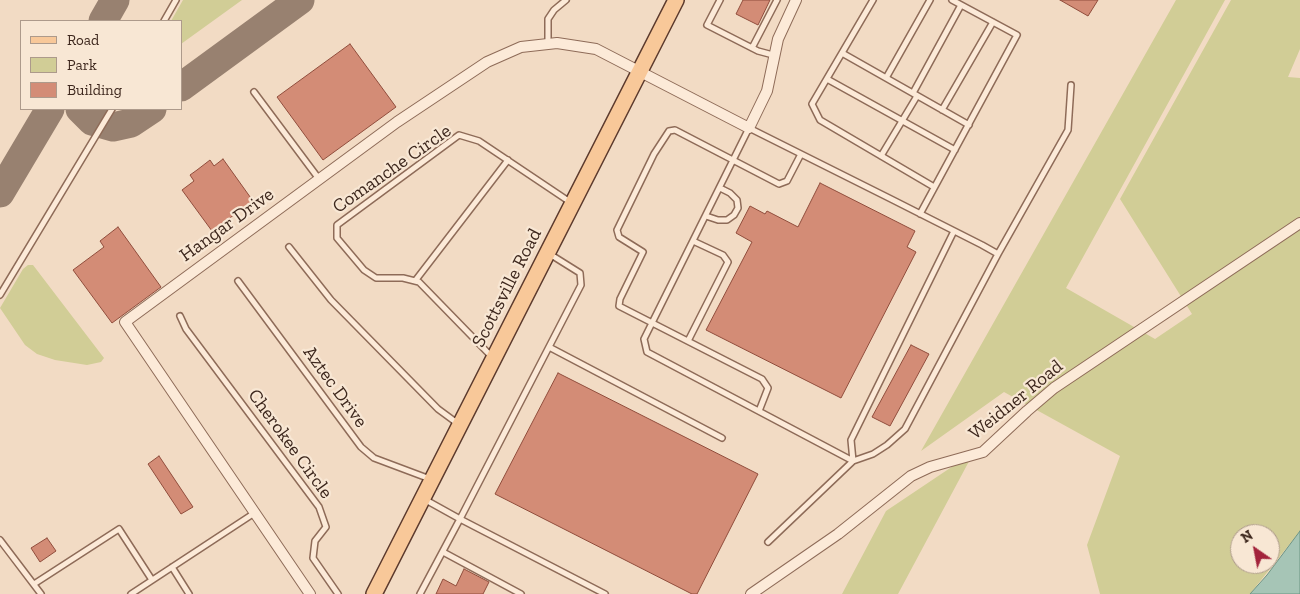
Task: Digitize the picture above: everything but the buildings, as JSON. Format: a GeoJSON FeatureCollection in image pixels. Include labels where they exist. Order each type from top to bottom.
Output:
{"type":"FeatureCollection","features":[{"type":"Feature","properties":{"kind":"main road","name":"Scottsville Road"},"geometry":{"type":"LineString","coordinates":[[374,594],[676,0]]}},
{"type":"Feature","properties":{"kind":"street"},"geometry":{"type":"LineString","coordinates":[[749,128],[767,91],[773,55],[780,32],[796,0]]}},
{"type":"Feature","properties":{"kind":"street","name":"Hangar Drive"},"geometry":{"type":"LineString","coordinates":[[310,594],[125,322],[397,122],[487,62],[521,47],[548,43],[576,44],[596,49],[749,128]]}},
{"type":"Feature","properties":{"kind":"street","name":"Weidner Road"},"geometry":{"type":"LineString","coordinates":[[751,594],[838,534],[911,476],[930,467],[972,457],[988,449],[1021,416],[1054,388],[1300,223]]}},
{"type":"Feature","properties":{"kind":"lane"},"geometry":{"type":"LineString","coordinates":[[165,20],[176,0]]}},
{"type":"Feature","properties":{"kind":"lane"},"geometry":{"type":"LineString","coordinates":[[548,43],[548,18],[566,0]]}},
{"type":"Feature","properties":{"kind":"lane"},"geometry":{"type":"LineString","coordinates":[[720,0],[707,25],[752,48],[773,55]]}},
{"type":"Feature","properties":{"kind":"lane"},"geometry":{"type":"LineString","coordinates":[[752,48],[777,0]]}},
{"type":"Feature","properties":{"kind":"lane"},"geometry":{"type":"LineString","coordinates":[[873,0],[812,104],[820,120],[934,187]]}},
{"type":"Feature","properties":{"kind":"lane"},"geometry":{"type":"LineString","coordinates":[[886,78],[930,0]]}},
{"type":"Feature","properties":{"kind":"lane"},"geometry":{"type":"LineString","coordinates":[[920,214],[1017,36],[952,0]]}},
{"type":"Feature","properties":{"kind":"lane"},"geometry":{"type":"LineString","coordinates":[[881,156],[902,120],[961,5]]}},
{"type":"Feature","properties":{"kind":"lane"},"geometry":{"type":"LineString","coordinates":[[942,110],[993,22]]}},
{"type":"Feature","properties":{"kind":"lane"},"geometry":{"type":"LineString","coordinates":[[842,53],[969,124]]}},
{"type":"Feature","properties":{"kind":"lane"},"geometry":{"type":"LineString","coordinates":[[827,79],[955,150]]}},
{"type":"Feature","properties":{"kind":"lane"},"geometry":{"type":"LineString","coordinates":[[768,542],[853,461],[872,454],[887,445],[905,429],[998,254],[1068,130],[1071,85]]}},
{"type":"Feature","properties":{"kind":"lane"},"geometry":{"type":"LineString","coordinates":[[254,92],[319,179]]}},
{"type":"Feature","properties":{"kind":"lane"},"geometry":{"type":"LineString","coordinates":[[0,295],[111,110]]}},
{"type":"Feature","properties":{"kind":"lane"},"geometry":{"type":"LineString","coordinates":[[853,461],[647,352],[644,339],[749,128],[998,254]]}},
{"type":"Feature","properties":{"kind":"lane"},"geometry":{"type":"LineString","coordinates":[[759,411],[767,391],[766,383],[688,341],[621,309],[618,304],[643,252],[619,238],[616,230],[654,154],[669,131],[675,130],[782,184],[787,180],[801,154]]}},
{"type":"Feature","properties":{"kind":"lane","name":"Comanche Circle"},"geometry":{"type":"LineString","coordinates":[[415,281],[403,278],[376,278],[364,270],[337,238],[337,225],[459,135],[479,141],[572,204]]}},
{"type":"Feature","properties":{"kind":"lane"},"geometry":{"type":"LineString","coordinates":[[494,359],[415,281],[508,160]]}},
{"type":"Feature","properties":{"kind":"lane"},"geometry":{"type":"LineString","coordinates":[[706,216],[718,220],[727,220],[734,215],[738,208],[737,200],[730,193],[720,188]]}},
{"type":"Feature","properties":{"kind":"lane"},"geometry":{"type":"LineString","coordinates":[[853,461],[851,440],[954,231]]}},
{"type":"Feature","properties":{"kind":"lane"},"geometry":{"type":"LineString","coordinates":[[688,341],[728,262],[723,255],[693,241]]}},
{"type":"Feature","properties":{"kind":"lane"},"geometry":{"type":"LineString","coordinates":[[289,247],[331,300],[438,409],[460,425]]}},
{"type":"Feature","properties":{"kind":"lane"},"geometry":{"type":"LineString","coordinates":[[420,594],[581,284],[580,272],[548,252]]}},
{"type":"Feature","properties":{"kind":"lane","name":"Aztec Drive"},"geometry":{"type":"LineString","coordinates":[[238,281],[361,447],[374,458],[432,480]]}},
{"type":"Feature","properties":{"kind":"lane","name":"Cherokee Circle"},"geometry":{"type":"LineString","coordinates":[[180,316],[186,329],[319,507],[326,527],[315,541],[313,558],[338,594]]}},
{"type":"Feature","properties":{"kind":"lane"},"geometry":{"type":"LineString","coordinates":[[549,347],[722,438]]}},
{"type":"Feature","properties":{"kind":"lane"},"geometry":{"type":"LineString","coordinates":[[422,499],[605,594]]}},
{"type":"Feature","properties":{"kind":"lane"},"geometry":{"type":"LineString","coordinates":[[131,594],[256,512]]}},
{"type":"Feature","properties":{"kind":"lane"},"geometry":{"type":"LineString","coordinates":[[34,584],[119,529],[152,580]]}},
{"type":"Feature","properties":{"kind":"lane"},"geometry":{"type":"LineString","coordinates":[[0,540],[41,594]]}},
{"type":"Feature","properties":{"kind":"lane"},"geometry":{"type":"LineString","coordinates":[[443,552],[521,594]]}},
{"type":"Feature","properties":{"kind":"lane"},"geometry":{"type":"LineString","coordinates":[[172,567],[189,594]]}},
{"type":"Feature","properties":{"kind":"green space"},"geometry":{"type":"Polygon","coordinates":[[[183,0],[242,0],[182,43],[182,20],[172,20],[183,0]]]}},
{"type":"Feature","properties":{"kind":"green space"},"geometry":{"type":"Polygon","coordinates":[[[1176,0],[1225,0],[1066,288],[1155,339],[1192,314],[1120,199],[1231,0],[1300,0],[1300,49],[1288,77],[1300,78],[1300,531],[1280,556],[1280,524],[1230,524],[1230,574],[1266,574],[1250,594],[1100,594],[1087,545],[1120,456],[1004,392],[921,451],[1176,0]]]}},
{"type":"Feature","properties":{"kind":"green space"},"geometry":{"type":"Polygon","coordinates":[[[28,265],[33,265],[104,358],[101,362],[87,365],[55,360],[37,354],[25,345],[0,308],[23,269],[28,265]]]}},
{"type":"Feature","properties":{"kind":"green space"},"geometry":{"type":"Polygon","coordinates":[[[974,452],[898,594],[842,594],[886,511],[974,452]]]}},
{"type":"Feature","properties":{"kind":"shaded area"},"geometry":{"type":"Polygon","coordinates":[[[1300,531],[1300,594],[1250,594],[1268,574],[1280,574],[1280,558],[1300,531]]]}},
{"type":"Feature","properties":{"kind":"taxiway"},"geometry":{"type":"LineString","coordinates":[[104,20],[115,0]]}},
{"type":"Feature","properties":{"kind":"taxiway"},"geometry":{"type":"LineString","coordinates":[[182,86],[300,0]]}},
{"type":"Feature","properties":{"kind":"taxiway"},"geometry":{"type":"LineString","coordinates":[[0,193],[49,110]]}},
{"type":"Feature","properties":{"kind":"taxiway"},"geometry":{"type":"LineString","coordinates":[[81,110],[92,121],[113,127],[131,123],[150,110]]}}]}
